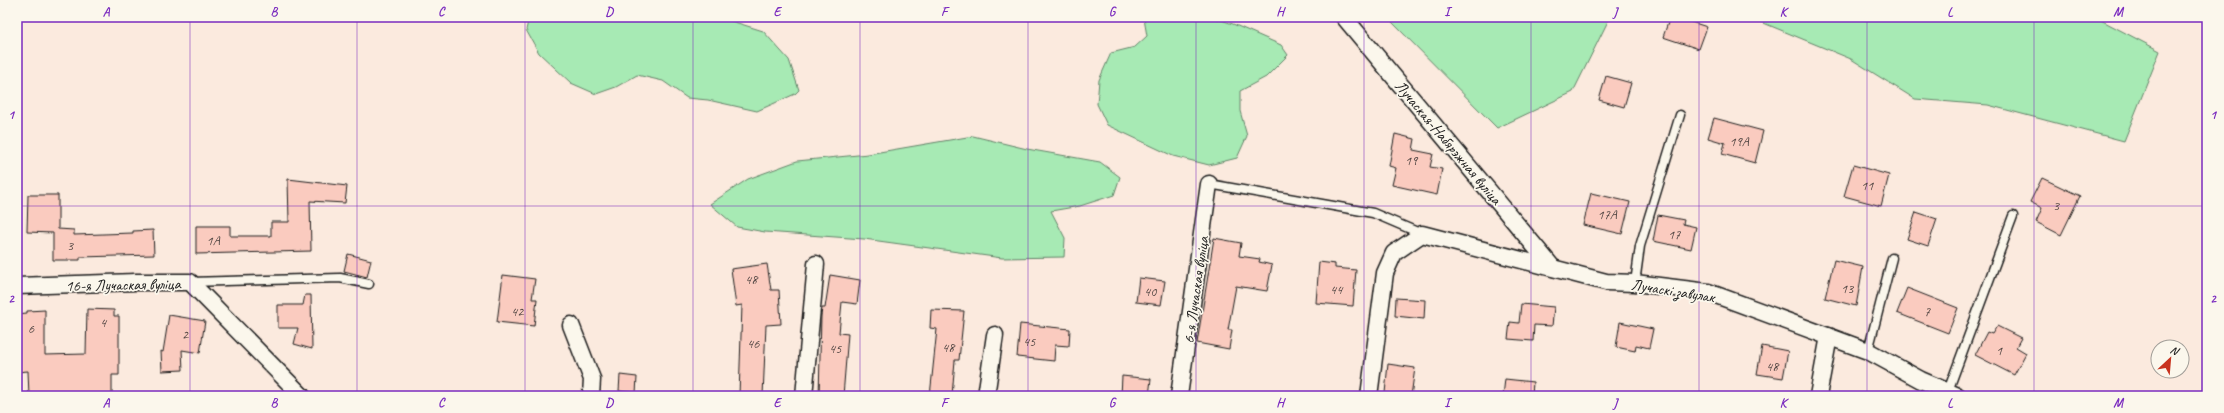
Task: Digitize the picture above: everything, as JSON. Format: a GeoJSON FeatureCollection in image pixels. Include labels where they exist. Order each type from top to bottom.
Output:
{"type":"FeatureCollection","features":[{"type":"Feature","properties":{"kind":"street","name":"Лучаская-Набярэжная вуліца"},"geometry":{"type":"LineString","coordinates":[[1344,17],[1498,199],[1553,268]]}},
{"type":"Feature","properties":{"kind":"street","name":"6-я Лучаская вуліца"},"geometry":{"type":"LineString","coordinates":[[1179,396],[1209,184]]}},
{"type":"Feature","properties":{"kind":"street","name":"Лучаскі завулак"},"geometry":{"type":"LineString","coordinates":[[1422,234],[1606,282],[1636,283],[1708,292],[1868,351],[1922,380],[1953,394]]}},
{"type":"Feature","properties":{"kind":"street"},"geometry":{"type":"LineString","coordinates":[[1369,396],[1385,273],[1394,253],[1422,234]]}},
{"type":"Feature","properties":{"kind":"street"},"geometry":{"type":"LineString","coordinates":[[804,396],[816,264]]}},
{"type":"Feature","properties":{"kind":"street","name":"16-я Лучаская вуліца"},"geometry":{"type":"LineString","coordinates":[[17,286],[136,282],[190,282],[302,396]]}},
{"type":"Feature","properties":{"kind":"street"},"geometry":{"type":"LineString","coordinates":[[571,325],[592,378],[592,396]]}},
{"type":"Feature","properties":{"kind":"street"},"geometry":{"type":"LineString","coordinates":[[986,396],[995,335]]}},
{"type":"Feature","properties":{"kind":"street"},"geometry":{"type":"LineString","coordinates":[[1818,396],[1829,336]]}},
{"type":"Feature","properties":{"kind":"lane"},"geometry":{"type":"LineString","coordinates":[[1636,283],[1640,246],[1680,115]]}},
{"type":"Feature","properties":{"kind":"lane"},"geometry":{"type":"LineString","coordinates":[[1209,184],[1373,213],[1422,234]]}},
{"type":"Feature","properties":{"kind":"lane"},"geometry":{"type":"LineString","coordinates":[[1953,394],[2013,216]]}},
{"type":"Feature","properties":{"kind":"lane"},"geometry":{"type":"LineString","coordinates":[[1868,351],[1892,258]]}},
{"type":"Feature","properties":{"kind":"lane"},"geometry":{"type":"LineString","coordinates":[[190,282],[340,278],[370,284]]}},
{"type":"Feature","properties":{"kind":"green space"},"geometry":{"type":"Polygon","coordinates":[[[529,17],[708,17],[725,19],[763,31],[789,60],[799,90],[795,94],[757,111],[708,100],[687,98],[663,81],[637,75],[616,87],[596,94],[571,83],[539,53],[526,30],[529,17]]]}},
{"type":"Feature","properties":{"kind":"green space"},"geometry":{"type":"Polygon","coordinates":[[[1138,17],[1212,17],[1233,24],[1281,45],[1288,55],[1266,77],[1240,91],[1240,111],[1247,136],[1237,158],[1209,165],[1173,156],[1107,125],[1097,104],[1099,80],[1111,53],[1135,47],[1147,36],[1144,19],[1138,17]]]}},
{"type":"Feature","properties":{"kind":"green space"},"geometry":{"type":"Polygon","coordinates":[[[1387,17],[1610,17],[1573,92],[1497,128],[1387,17]]]}},
{"type":"Feature","properties":{"kind":"green space"},"geometry":{"type":"Polygon","coordinates":[[[1749,17],[2095,17],[2160,51],[2124,141],[1988,105],[1915,99],[1851,59],[1749,17]]]}},
{"type":"Feature","properties":{"kind":"green space"},"geometry":{"type":"Polygon","coordinates":[[[973,136],[1027,149],[1100,162],[1120,177],[1114,195],[1080,206],[1051,211],[1065,238],[1064,257],[1002,258],[864,239],[765,232],[737,227],[710,204],[748,179],[797,161],[868,154],[973,136]]]}},
{"type":"Feature","properties":{"kind":"building"},"geometry":{"type":"Polygon","coordinates":[[[1670,17],[1676,17],[1707,27],[1699,49],[1663,37],[1670,17]]]}},
{"type":"Feature","properties":{"kind":"building"},"geometry":{"type":"Polygon","coordinates":[[[1606,76],[1631,83],[1624,107],[1599,100],[1606,76]]]}},
{"type":"Feature","properties":{"kind":"building"},"geometry":{"type":"Polygon","coordinates":[[[1714,118],[1763,131],[1755,163],[1722,154],[1725,143],[1708,138],[1714,118]]]}},
{"type":"Feature","properties":{"kind":"building"},"geometry":{"type":"Polygon","coordinates":[[[1395,134],[1415,139],[1413,150],[1433,154],[1430,167],[1442,169],[1437,195],[1392,185],[1396,168],[1389,166],[1395,134]]]}},
{"type":"Feature","properties":{"kind":"building"},"geometry":{"type":"Polygon","coordinates":[[[1853,165],[1889,175],[1881,206],[1844,196],[1853,165]]]}},
{"type":"Feature","properties":{"kind":"building"},"geometry":{"type":"Polygon","coordinates":[[[2042,178],[2080,196],[2061,235],[2036,222],[2042,208],[2030,202],[2042,178]]]}},
{"type":"Feature","properties":{"kind":"building"},"geometry":{"type":"Polygon","coordinates":[[[288,179],[347,186],[345,203],[310,201],[311,251],[196,254],[196,226],[230,226],[230,236],[271,236],[271,222],[289,222],[288,179]]]}},
{"type":"Feature","properties":{"kind":"building"},"geometry":{"type":"Polygon","coordinates":[[[1591,193],[1630,202],[1622,234],[1583,225],[1591,193]]]}},
{"type":"Feature","properties":{"kind":"building"},"geometry":{"type":"Polygon","coordinates":[[[28,195],[58,195],[58,229],[74,230],[74,235],[133,233],[133,231],[153,230],[154,255],[80,257],[80,260],[53,260],[53,233],[27,232],[28,195]]]}},
{"type":"Feature","properties":{"kind":"building"},"geometry":{"type":"Polygon","coordinates":[[[1916,212],[1937,219],[1928,246],[1907,239],[1916,212]]]}},
{"type":"Feature","properties":{"kind":"building"},"geometry":{"type":"Polygon","coordinates":[[[1658,215],[1684,220],[1683,224],[1696,227],[1691,249],[1653,241],[1658,215]]]}},
{"type":"Feature","properties":{"kind":"building"},"geometry":{"type":"Polygon","coordinates":[[[1214,238],[1241,243],[1239,256],[1260,259],[1259,262],[1272,265],[1267,291],[1236,286],[1228,330],[1232,330],[1229,349],[1197,343],[1214,238]]]}},
{"type":"Feature","properties":{"kind":"building"},"geometry":{"type":"Polygon","coordinates":[[[348,254],[371,260],[367,277],[344,271],[348,254]]]}},
{"type":"Feature","properties":{"kind":"building"},"geometry":{"type":"Polygon","coordinates":[[[1834,260],[1863,267],[1856,306],[1825,298],[1834,260]]]}},
{"type":"Feature","properties":{"kind":"building"},"geometry":{"type":"Polygon","coordinates":[[[1319,262],[1335,264],[1335,268],[1356,270],[1353,306],[1316,303],[1319,262]]]}},
{"type":"Feature","properties":{"kind":"building"},"geometry":{"type":"Polygon","coordinates":[[[767,264],[771,290],[779,290],[781,324],[766,325],[763,396],[739,396],[742,305],[736,306],[731,269],[767,264]]]}},
{"type":"Feature","properties":{"kind":"building"},"geometry":{"type":"Polygon","coordinates":[[[503,275],[535,279],[532,299],[537,299],[534,326],[497,322],[503,275]]]}},
{"type":"Feature","properties":{"kind":"building"},"geometry":{"type":"Polygon","coordinates":[[[830,275],[860,280],[857,304],[842,302],[839,333],[848,334],[843,396],[819,396],[821,316],[822,308],[825,308],[830,275]]]}},
{"type":"Feature","properties":{"kind":"building"},"geometry":{"type":"Polygon","coordinates":[[[1139,278],[1165,281],[1161,305],[1136,302],[1139,278]]]}},
{"type":"Feature","properties":{"kind":"building"},"geometry":{"type":"Polygon","coordinates":[[[1907,288],[1958,308],[1948,333],[1897,313],[1907,288]]]}},
{"type":"Feature","properties":{"kind":"building"},"geometry":{"type":"Polygon","coordinates":[[[305,295],[311,295],[312,349],[294,344],[298,328],[278,328],[278,305],[303,305],[305,295]]]}},
{"type":"Feature","properties":{"kind":"building"},"geometry":{"type":"Polygon","coordinates":[[[1396,298],[1425,300],[1424,319],[1395,316],[1396,298]]]}},
{"type":"Feature","properties":{"kind":"building"},"geometry":{"type":"Polygon","coordinates":[[[1521,304],[1554,307],[1552,326],[1534,325],[1533,341],[1508,339],[1510,322],[1519,323],[1521,304]]]}},
{"type":"Feature","properties":{"kind":"building"},"geometry":{"type":"Polygon","coordinates":[[[87,309],[114,310],[114,316],[119,316],[119,375],[112,375],[112,396],[29,396],[28,371],[17,372],[17,314],[27,313],[27,311],[45,310],[45,355],[86,354],[87,309]]]}},
{"type":"Feature","properties":{"kind":"building"},"geometry":{"type":"Polygon","coordinates":[[[931,310],[964,311],[959,360],[955,360],[952,396],[930,396],[937,329],[930,328],[931,310]]]}},
{"type":"Feature","properties":{"kind":"building"},"geometry":{"type":"Polygon","coordinates":[[[169,315],[205,321],[200,353],[182,350],[183,370],[162,371],[161,351],[163,352],[169,315]]]}},
{"type":"Feature","properties":{"kind":"building"},"geometry":{"type":"Polygon","coordinates":[[[1620,322],[1653,329],[1649,348],[1636,345],[1635,351],[1616,347],[1620,322]]]}},
{"type":"Feature","properties":{"kind":"building"},"geometry":{"type":"Polygon","coordinates":[[[1020,324],[1070,329],[1069,346],[1055,345],[1054,361],[1017,357],[1020,324]]]}},
{"type":"Feature","properties":{"kind":"building"},"geometry":{"type":"Polygon","coordinates":[[[1997,326],[2021,338],[2016,347],[2026,353],[2014,375],[1975,355],[1987,332],[1992,334],[1997,326]]]}},
{"type":"Feature","properties":{"kind":"building"},"geometry":{"type":"Polygon","coordinates":[[[1762,346],[1788,351],[1783,378],[1757,374],[1762,346]]]}},
{"type":"Feature","properties":{"kind":"building"},"geometry":{"type":"Polygon","coordinates":[[[1388,364],[1415,368],[1411,396],[1385,393],[1388,364]]]}},
{"type":"Feature","properties":{"kind":"building"},"geometry":{"type":"Polygon","coordinates":[[[620,375],[637,377],[636,393],[619,391],[620,375]]]}},
{"type":"Feature","properties":{"kind":"building"},"geometry":{"type":"Polygon","coordinates":[[[1122,376],[1151,379],[1149,396],[1121,396],[1122,376]]]}},
{"type":"Feature","properties":{"kind":"building"},"geometry":{"type":"Polygon","coordinates":[[[1505,379],[1533,382],[1532,396],[1503,396],[1505,379]]]}}]}
